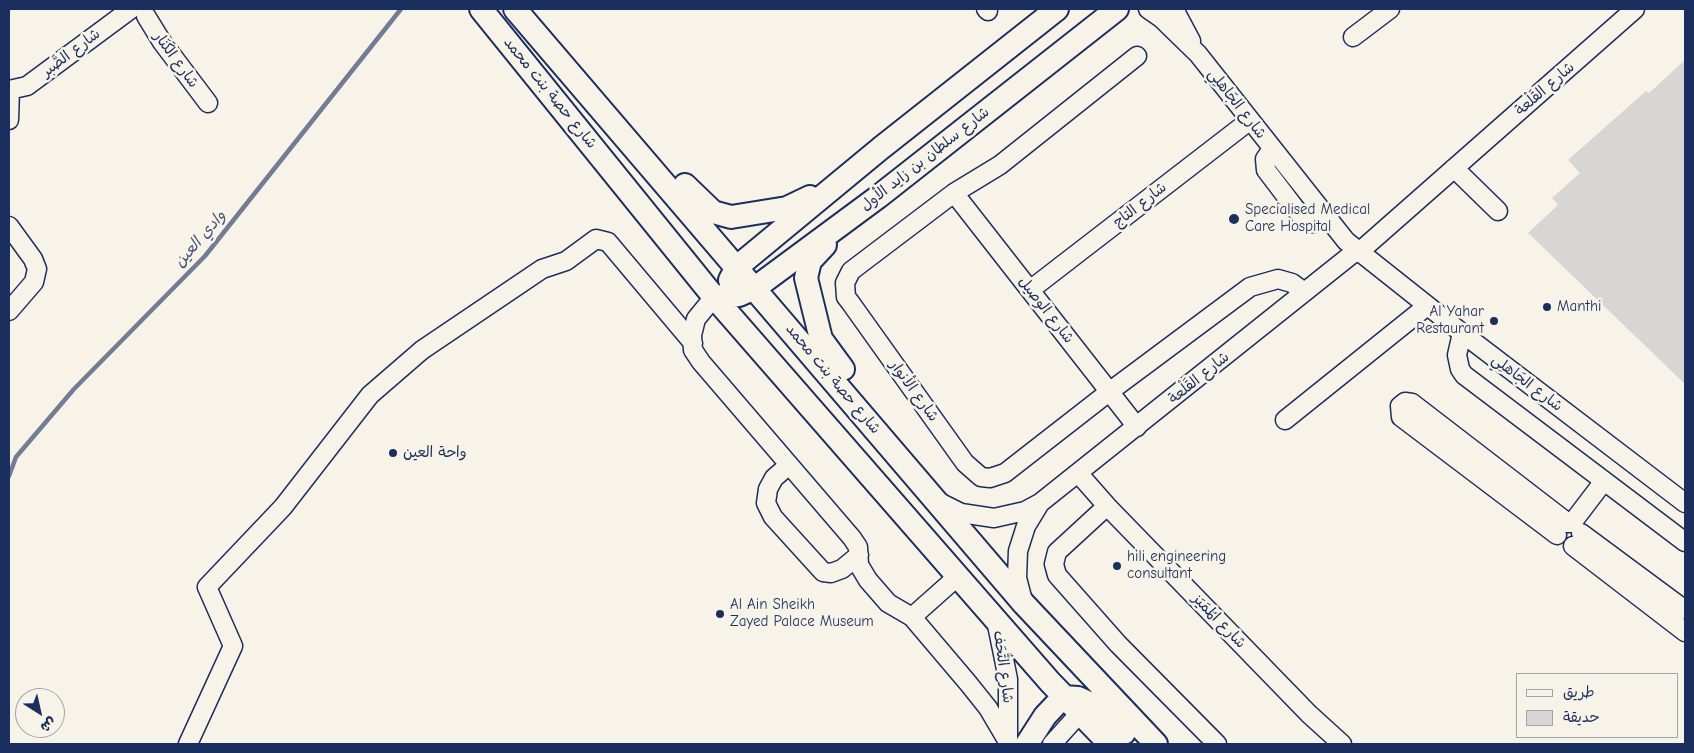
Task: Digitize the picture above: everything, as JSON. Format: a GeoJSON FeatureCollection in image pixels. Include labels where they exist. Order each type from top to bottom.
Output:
{"type":"FeatureCollection","features":[{"type":"Feature","properties":{"kind":"main road","name":"شارع حصة بنت محمد"},"geometry":{"type":"LineString","coordinates":[[481,9],[723,302],[957,577],[1063,697],[1084,708],[1110,744]]}},
{"type":"Feature","properties":{"kind":"main road","name":"شارع حصة بنت محمد"},"geometry":{"type":"LineString","coordinates":[[515,9],[1024,604],[1156,744]]}},
{"type":"Feature","properties":{"kind":"main road"},"geometry":{"type":"LineString","coordinates":[[723,302],[730,280],[737,267],[881,148],[1057,9]]}},
{"type":"Feature","properties":{"kind":"main road","name":"شارع سلطان بن زايد الأول"},"geometry":{"type":"LineString","coordinates":[[723,302],[755,288],[878,196],[1116,9]]}},
{"type":"Feature","properties":{"kind":"main road"},"geometry":{"type":"LineString","coordinates":[[627,140],[664,162],[713,212],[731,217],[777,210],[797,204],[860,159],[881,148]]}},
{"type":"Feature","properties":{"kind":"main road"},"geometry":{"type":"LineString","coordinates":[[868,422],[853,384],[821,339],[806,278],[807,269],[814,254],[854,224],[878,196]]}},
{"type":"Feature","properties":{"kind":"main road"},"geometry":{"type":"LineString","coordinates":[[1086,671],[1090,687],[1084,708],[1106,715],[1135,744]]}},
{"type":"Feature","properties":{"kind":"main road"},"geometry":{"type":"LineString","coordinates":[[1014,744],[1063,697]]}},
{"type":"Feature","properties":{"kind":"street","name":"شارع الجَاهلِي"},"geometry":{"type":"LineString","coordinates":[[1148,9],[1161,18],[1198,54],[1249,121],[1357,252],[1685,503]]}},
{"type":"Feature","properties":{"kind":"street","name":"شارع الجَاهلِي"},"geometry":{"type":"LineString","coordinates":[[1174,9],[1198,54]]}},
{"type":"Feature","properties":{"kind":"street"},"geometry":{"type":"LineString","coordinates":[[1353,37],[1390,9]]}},
{"type":"Feature","properties":{"kind":"street","name":"شارع القَلْعة"},"geometry":{"type":"LineString","coordinates":[[932,497],[961,513],[994,518],[1010,516],[1040,503],[1304,292],[1357,252],[1635,9]]}},
{"type":"Feature","properties":{"kind":"street","name":"شارع الصَّبر"},"geometry":{"type":"LineString","coordinates":[[10,90],[27,86],[141,11]]}},
{"type":"Feature","properties":{"kind":"street","name":"شارع الكَنَار"},"geometry":{"type":"LineString","coordinates":[[141,11],[208,103]]}},
{"type":"Feature","properties":{"kind":"street","name":"شارع الأنوار"},"geometry":{"type":"LineString","coordinates":[[1137,56],[1000,165],[954,193],[851,271],[847,277],[845,290],[850,302],[965,463],[981,477],[990,478],[1005,473],[1109,392],[1250,287],[1268,281],[1286,280],[1304,292]]}},
{"type":"Feature","properties":{"kind":"street"},"geometry":{"type":"LineString","coordinates":[[9,120],[10,90]]}},
{"type":"Feature","properties":{"kind":"street","name":"شارع التاج"},"geometry":{"type":"LineString","coordinates":[[1030,290],[1249,121]]}},
{"type":"Feature","properties":{"kind":"street"},"geometry":{"type":"LineString","coordinates":[[1454,168],[1498,211]]}},
{"type":"Feature","properties":{"kind":"street","name":"شارع الوصيل"},"geometry":{"type":"LineString","coordinates":[[954,193],[1137,427]]}},
{"type":"Feature","properties":{"kind":"street"},"geometry":{"type":"LineString","coordinates":[[9,226],[33,259],[37,269],[34,282],[12,302]]}},
{"type":"Feature","properties":{"kind":"street"},"geometry":{"type":"LineString","coordinates":[[188,744],[233,646],[207,587],[283,507],[370,395],[422,350],[542,269],[566,261],[596,239],[608,242],[693,343]]}},
{"type":"Feature","properties":{"kind":"street"},"geometry":{"type":"LineString","coordinates":[[723,302],[696,319],[692,334],[694,350],[702,362],[852,538],[858,547],[859,565],[868,580],[888,603],[912,617],[968,682],[1014,744]]}},
{"type":"Feature","properties":{"kind":"street"},"geometry":{"type":"LineString","coordinates":[[1285,420],[1427,306]]}},
{"type":"Feature","properties":{"kind":"street"},"geometry":{"type":"LineString","coordinates":[[1462,333],[1457,355],[1464,375],[1685,542]]}},
{"type":"Feature","properties":{"kind":"street"},"geometry":{"type":"LineString","coordinates":[[1462,452],[1685,610]]}},
{"type":"Feature","properties":{"kind":"street"},"geometry":{"type":"LineString","coordinates":[[789,465],[774,478],[768,489],[766,503],[773,517],[822,572],[830,573],[842,569],[858,555]]}},
{"type":"Feature","properties":{"kind":"street","name":"شارع المُمَيَز"},"geometry":{"type":"LineString","coordinates":[[1078,474],[1106,506],[1309,714],[1342,744]]}},
{"type":"Feature","properties":{"kind":"street"},"geometry":{"type":"LineString","coordinates":[[1572,531],[1608,484]]}},
{"type":"Feature","properties":{"kind":"street","name":"شارع القَلْعة"},"geometry":{"type":"LineString","coordinates":[[1024,604],[1017,578],[1018,551],[1026,526],[1040,503]]}},
{"type":"Feature","properties":{"kind":"street"},"geometry":{"type":"LineString","coordinates":[[1106,506],[1057,552],[1054,564],[1057,575],[1118,644],[1217,744]]}},
{"type":"Feature","properties":{"kind":"street"},"geometry":{"type":"LineString","coordinates":[[1572,531],[1683,627]]}},
{"type":"Feature","properties":{"kind":"street"},"geometry":{"type":"LineString","coordinates":[[912,617],[957,577]]}},
{"type":"Feature","properties":{"kind":"street","name":"شارع التُّحَف"},"geometry":{"type":"LineString","coordinates":[[996,620],[1008,679],[1014,744]]}},
{"type":"Feature","properties":{"kind":"street"},"geometry":{"type":"LineString","coordinates":[[1052,744],[1084,708]]}},
{"type":"Feature","properties":{"kind":"green space"},"geometry":{"type":"Polygon","coordinates":[[[1685,60],[1685,384],[1528,233],[1558,205],[1552,198],[1580,173],[1568,160],[1646,91],[1649,93],[1685,60]]]}},
{"type":"Feature","properties":{"kind":"waterway","name":"وادي العين"},"geometry":{"type":"LineString","coordinates":[[9,476],[16,457],[74,389],[205,256],[401,9]]}},
{"type":"Feature","properties":{"kind":"place","name":"Specialised Medical Care Hospital"},"geometry":{"type":"Point","coordinates":[1234,219]}},
{"type":"Feature","properties":{"kind":"place","name":"Manthi"},"geometry":{"type":"Point","coordinates":[1547,307]}},
{"type":"Feature","properties":{"kind":"place","name":"Al Yahar Restaurant"},"geometry":{"type":"Point","coordinates":[1494,321]}},
{"type":"Feature","properties":{"kind":"place","name":"واحة العين"},"geometry":{"type":"Point","coordinates":[393,453]}},
{"type":"Feature","properties":{"kind":"place","name":"hili engineering consultant"},"geometry":{"type":"Point","coordinates":[1117,566]}},
{"type":"Feature","properties":{"kind":"place","name":"Al Ain Sheikh Zayed Palace Museum"},"geometry":{"type":"Point","coordinates":[720,614]}}]}
